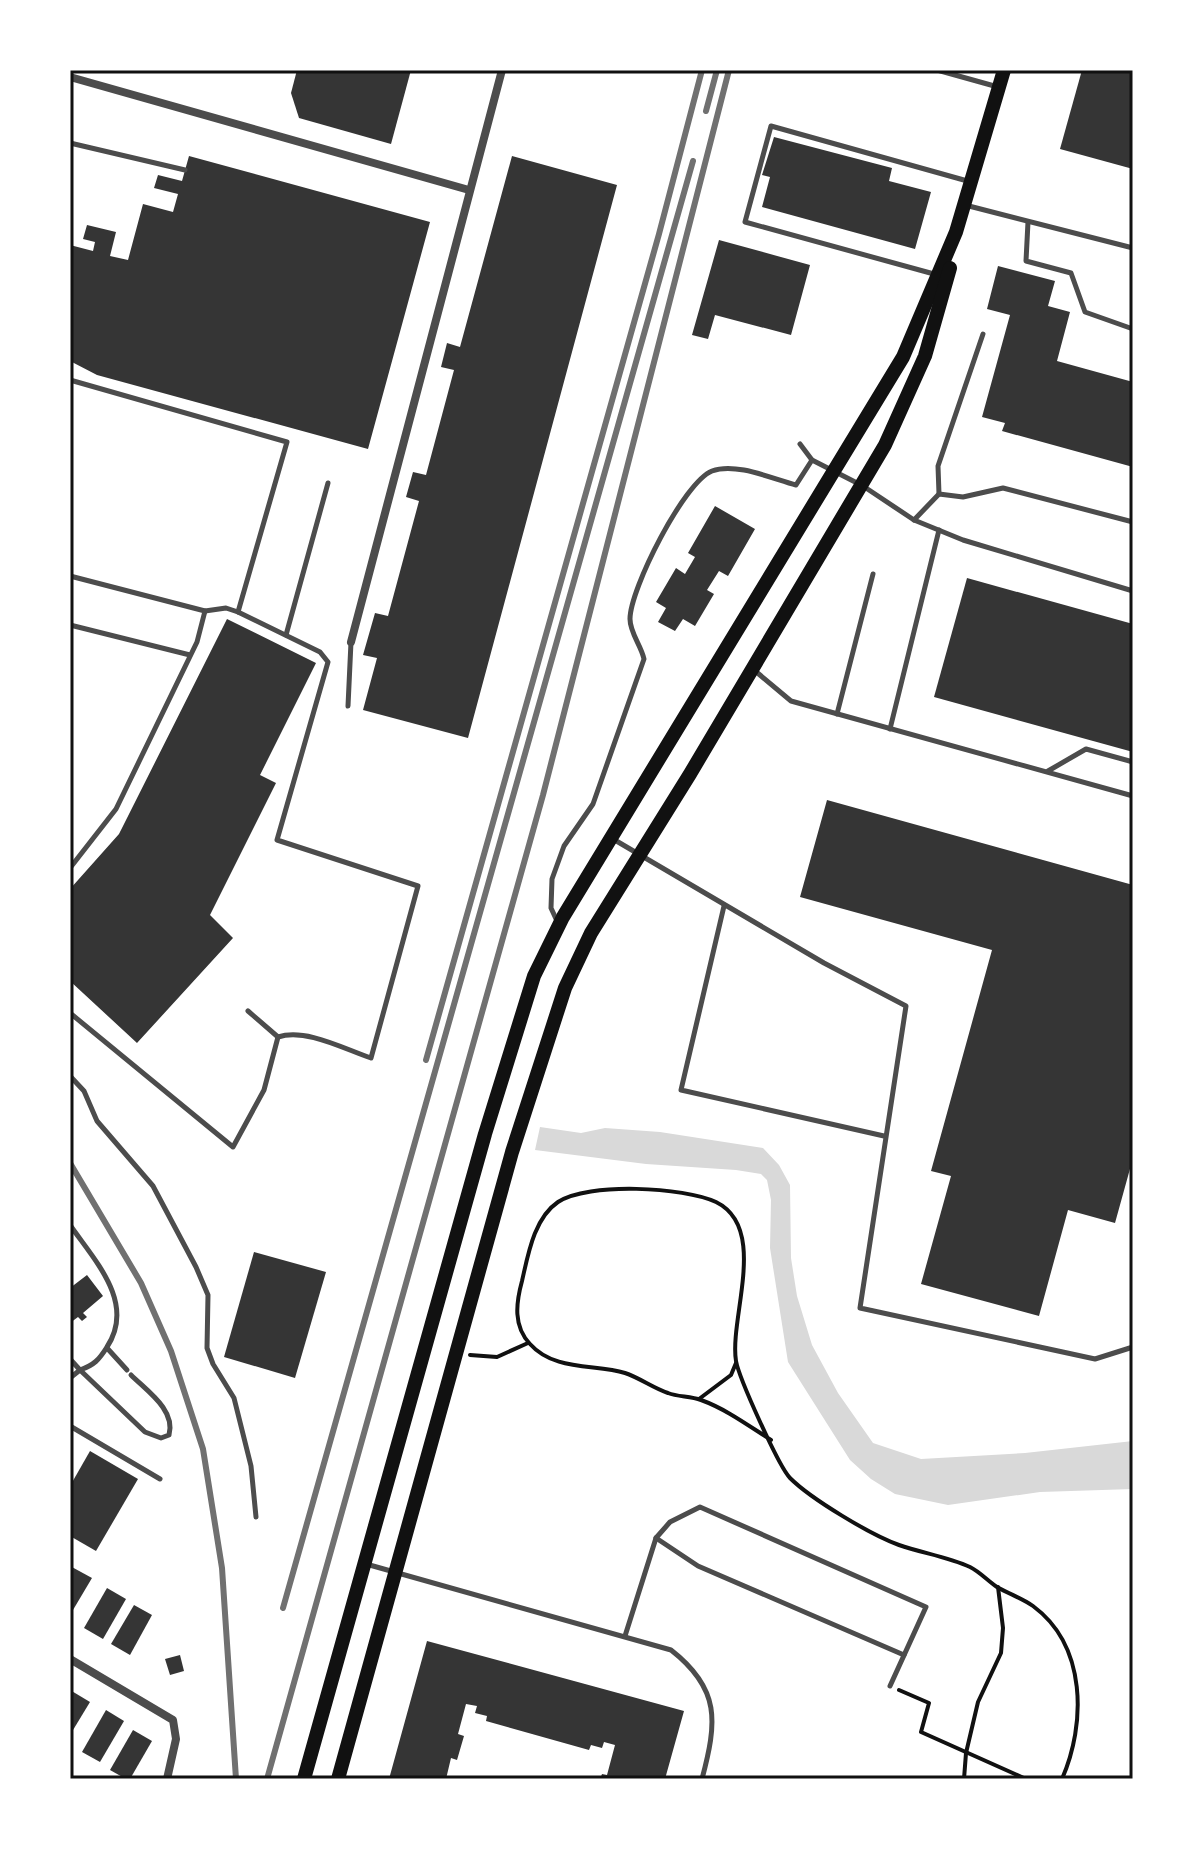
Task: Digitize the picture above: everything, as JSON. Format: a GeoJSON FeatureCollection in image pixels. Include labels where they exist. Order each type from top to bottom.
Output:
{"type":"FeatureCollection","features":[{"type":"Feature","properties":{"kind":"main road"},"geometry":{"type":"LineString","coordinates":[[338,1779],[512,1152],[565,988],[591,933],[863,486],[911,393],[925,356],[956,232],[1004,70]]}},
{"type":"Feature","properties":{"kind":"main road"},"geometry":{"type":"LineString","coordinates":[[304,1779],[485,1134],[534,976],[559,925],[897,368],[956,232]]}},
{"type":"Feature","properties":{"kind":"street"},"geometry":{"type":"LineString","coordinates":[[351,642],[502,70]]}},
{"type":"Feature","properties":{"kind":"street"},"geometry":{"type":"LineString","coordinates":[[70,77],[469,190]]}},
{"type":"Feature","properties":{"kind":"street"},"geometry":{"type":"LineString","coordinates":[[70,1659],[167,1714],[175,1727],[167,1779]]}},
{"type":"Feature","properties":{"kind":"lane"},"geometry":{"type":"LineString","coordinates":[[937,70],[999,88]]}},
{"type":"Feature","properties":{"kind":"lane"},"geometry":{"type":"LineString","coordinates":[[939,276],[745,222],[771,126],[971,182]]}},
{"type":"Feature","properties":{"kind":"lane"},"geometry":{"type":"LineString","coordinates":[[70,143],[185,170]]}},
{"type":"Feature","properties":{"kind":"lane"},"geometry":{"type":"LineString","coordinates":[[964,204],[1133,248]]}},
{"type":"Feature","properties":{"kind":"lane"},"geometry":{"type":"LineString","coordinates":[[1028,222],[1026,261],[1071,273],[1085,312],[1133,329]]}},
{"type":"Feature","properties":{"kind":"lane"},"geometry":{"type":"LineString","coordinates":[[914,520],[939,494],[938,466],[983,334]]}},
{"type":"Feature","properties":{"kind":"lane"},"geometry":{"type":"LineString","coordinates":[[70,380],[287,442],[238,612]]}},
{"type":"Feature","properties":{"kind":"lane"},"geometry":{"type":"LineString","coordinates":[[800,444],[812,460],[863,486],[914,520],[1133,591]]}},
{"type":"Feature","properties":{"kind":"lane"},"geometry":{"type":"LineString","coordinates":[[559,925],[551,908],[552,879],[564,846],[593,804],[644,659],[630,619],[644,571],[668,523],[700,479],[712,471],[726,468],[796,485],[812,460]]}},
{"type":"Feature","properties":{"kind":"lane"},"geometry":{"type":"LineString","coordinates":[[286,635],[328,483]]}},
{"type":"Feature","properties":{"kind":"lane"},"geometry":{"type":"LineString","coordinates":[[939,494],[963,497],[1003,488],[1133,522]]}},
{"type":"Feature","properties":{"kind":"lane"},"geometry":{"type":"LineString","coordinates":[[890,729],[939,530]]}},
{"type":"Feature","properties":{"kind":"lane"},"geometry":{"type":"LineString","coordinates":[[837,714],[873,574]]}},
{"type":"Feature","properties":{"kind":"lane"},"geometry":{"type":"LineString","coordinates":[[70,576],[205,611],[226,608],[238,612],[320,652],[328,662],[277,840],[418,886],[371,1058],[312,1038],[289,1033],[278,1037]]}},
{"type":"Feature","properties":{"kind":"lane"},"geometry":{"type":"LineString","coordinates":[[70,868],[116,809],[190,655],[205,611]]}},
{"type":"Feature","properties":{"kind":"lane"},"geometry":{"type":"LineString","coordinates":[[70,625],[190,655]]}},
{"type":"Feature","properties":{"kind":"lane"},"geometry":{"type":"LineString","coordinates":[[348,706],[351,642]]}},
{"type":"Feature","properties":{"kind":"lane"},"geometry":{"type":"LineString","coordinates":[[754,669],[791,701],[1133,796]]}},
{"type":"Feature","properties":{"kind":"lane"},"geometry":{"type":"LineString","coordinates":[[1047,772],[1086,749],[1133,762]]}},
{"type":"Feature","properties":{"kind":"lane"},"geometry":{"type":"LineString","coordinates":[[612,839],[724,906],[906,1006],[860,1308],[1095,1359],[1133,1347]]}},
{"type":"Feature","properties":{"kind":"lane"},"geometry":{"type":"LineString","coordinates":[[70,854],[81,857]]}},
{"type":"Feature","properties":{"kind":"lane"},"geometry":{"type":"LineString","coordinates":[[724,906],[681,1090],[884,1136]]}},
{"type":"Feature","properties":{"kind":"lane"},"geometry":{"type":"LineString","coordinates":[[248,1011],[278,1037]]}},
{"type":"Feature","properties":{"kind":"lane"},"geometry":{"type":"LineString","coordinates":[[70,1013],[233,1147],[264,1090],[278,1037]]}},
{"type":"Feature","properties":{"kind":"lane"},"geometry":{"type":"LineString","coordinates":[[70,1076],[84,1091],[97,1121],[153,1186],[208,1295],[207,1348],[234,1398],[251,1466],[256,1517]]}},
{"type":"Feature","properties":{"kind":"lane"},"geometry":{"type":"LineString","coordinates":[[70,1225],[114,1292],[119,1314],[107,1348],[96,1364],[70,1378]]}},
{"type":"Feature","properties":{"kind":"lane"},"geometry":{"type":"LineString","coordinates":[[70,1359],[145,1432],[161,1438],[169,1435],[172,1424],[167,1412],[107,1348]]}},
{"type":"Feature","properties":{"kind":"lane"},"geometry":{"type":"LineString","coordinates":[[70,1426],[160,1479]]}},
{"type":"Feature","properties":{"kind":"lane"},"geometry":{"type":"LineString","coordinates":[[625,1636],[656,1538],[670,1522],[700,1507],[926,1607],[890,1686]]}},
{"type":"Feature","properties":{"kind":"lane"},"geometry":{"type":"LineString","coordinates":[[656,1538],[698,1566],[904,1655]]}},
{"type":"Feature","properties":{"kind":"lane"},"geometry":{"type":"LineString","coordinates":[[363,1564],[671,1650],[700,1676],[713,1710],[714,1728],[702,1779]]}},
{"type":"Feature","properties":{"kind":"path"},"geometry":{"type":"LineString","coordinates":[[699,1399],[731,1375],[736,1362],[744,1248],[738,1228],[720,1204],[679,1193],[605,1190],[582,1192],[557,1203],[534,1237],[519,1294],[517,1317],[528,1343],[554,1360],[623,1372],[667,1393],[699,1399],[771,1440]]}},
{"type":"Feature","properties":{"kind":"path"},"geometry":{"type":"LineString","coordinates":[[456,1352],[491,1358],[512,1353],[528,1343]]}},
{"type":"Feature","properties":{"kind":"path"},"geometry":{"type":"LineString","coordinates":[[736,1362],[788,1477],[862,1527],[895,1544],[972,1567],[998,1587],[1035,1607],[1051,1623],[1079,1687],[1079,1720],[1062,1779]]}},
{"type":"Feature","properties":{"kind":"path"},"geometry":{"type":"LineString","coordinates":[[964,1779],[966,1753],[978,1702],[1001,1653],[1003,1628],[998,1587]]}},
{"type":"Feature","properties":{"kind":"path"},"geometry":{"type":"LineString","coordinates":[[890,1686],[929,1703],[921,1732],[1026,1779]]}},
{"type":"Feature","properties":{"kind":"shaded area"},"geometry":{"type":"Polygon","coordinates":[[[540,1127],[581,1133],[605,1128],[660,1132],[763,1148],[779,1165],[790,1185],[791,1258],[797,1296],[812,1345],[838,1393],[873,1443],[921,1459],[1025,1453],[1133,1441],[1133,1489],[1040,1492],[948,1505],[895,1494],[871,1479],[850,1460],[788,1362],[770,1248],[771,1200],[767,1180],[761,1174],[736,1170],[646,1164],[535,1150],[540,1127]]]}},
{"type":"Feature","properties":{"kind":"building"},"geometry":{"type":"Polygon","coordinates":[[[297,70],[411,70],[391,144],[299,118],[291,93],[297,70]]]}},
{"type":"Feature","properties":{"kind":"building"},"geometry":{"type":"Polygon","coordinates":[[[1082,70],[1133,70],[1133,169],[1060,149],[1082,70]]]}},
{"type":"Feature","properties":{"kind":"building"},"geometry":{"type":"Polygon","coordinates":[[[774,137],[892,168],[889,181],[931,192],[915,249],[762,207],[770,177],[762,175],[774,137]]]}},
{"type":"Feature","properties":{"kind":"building"},"geometry":{"type":"Polygon","coordinates":[[[189,156],[430,222],[368,449],[97,375],[70,361],[70,245],[93,251],[95,242],[83,239],[87,225],[116,232],[110,256],[128,260],[143,204],[173,212],[178,194],[154,188],[158,175],[182,181],[189,156]]]}},
{"type":"Feature","properties":{"kind":"building"},"geometry":{"type":"Polygon","coordinates":[[[512,156],[617,185],[468,738],[363,710],[377,658],[363,655],[375,613],[388,616],[419,501],[406,497],[413,472],[426,475],[454,370],[441,367],[447,343],[460,347],[512,156]]]}},
{"type":"Feature","properties":{"kind":"building"},"geometry":{"type":"Polygon","coordinates":[[[719,240],[810,265],[791,335],[715,315],[708,339],[692,335],[719,240]]]}},
{"type":"Feature","properties":{"kind":"building"},"geometry":{"type":"Polygon","coordinates":[[[998,266],[1055,281],[1048,306],[1070,312],[1057,361],[1133,382],[1133,467],[1002,431],[1005,423],[982,417],[1010,315],[987,309],[998,266]]]}},
{"type":"Feature","properties":{"kind":"building"},"geometry":{"type":"Polygon","coordinates":[[[715,506],[755,529],[728,576],[719,571],[707,590],[714,594],[695,626],[683,619],[675,631],[658,622],[666,608],[656,602],[676,568],[685,574],[695,557],[688,553],[715,506]]]}},
{"type":"Feature","properties":{"kind":"building"},"geometry":{"type":"Polygon","coordinates":[[[967,578],[1133,624],[1133,752],[934,697],[967,578]]]}},
{"type":"Feature","properties":{"kind":"building"},"geometry":{"type":"Polygon","coordinates":[[[227,619],[316,663],[260,775],[276,783],[210,915],[233,938],[137,1043],[70,981],[70,889],[119,834],[227,619]]]}},
{"type":"Feature","properties":{"kind":"building"},"geometry":{"type":"Polygon","coordinates":[[[827,800],[1133,885],[1133,1158],[1115,1223],[1068,1210],[1039,1316],[921,1284],[951,1176],[931,1171],[992,950],[800,897],[827,800]]]}},
{"type":"Feature","properties":{"kind":"building"},"geometry":{"type":"Polygon","coordinates":[[[254,1252],[326,1272],[295,1378],[224,1357],[254,1252]]]}},
{"type":"Feature","properties":{"kind":"building"},"geometry":{"type":"Polygon","coordinates":[[[87,1275],[103,1296],[83,1313],[87,1317],[82,1321],[78,1317],[70,1323],[70,1288],[87,1275]]]}},
{"type":"Feature","properties":{"kind":"building"},"geometry":{"type":"Polygon","coordinates":[[[90,1451],[138,1479],[96,1551],[70,1536],[70,1486],[90,1451]]]}},
{"type":"Feature","properties":{"kind":"building"},"geometry":{"type":"Polygon","coordinates":[[[70,1566],[92,1578],[70,1615],[70,1566]]]}},
{"type":"Feature","properties":{"kind":"building"},"geometry":{"type":"Polygon","coordinates":[[[107,1588],[126,1599],[103,1639],[84,1628],[107,1588]]]}},
{"type":"Feature","properties":{"kind":"building"},"geometry":{"type":"Polygon","coordinates":[[[134,1605],[152,1615],[130,1655],[111,1644],[134,1605]]]}},
{"type":"Feature","properties":{"kind":"building"},"geometry":{"type":"Polygon","coordinates":[[[427,1641],[684,1711],[665,1779],[600,1779],[602,1774],[607,1775],[615,1745],[604,1742],[602,1748],[591,1745],[589,1750],[486,1721],[487,1716],[475,1713],[477,1706],[466,1704],[458,1734],[464,1736],[457,1760],[451,1758],[446,1779],[389,1779],[427,1641]]]}},
{"type":"Feature","properties":{"kind":"building"},"geometry":{"type":"Polygon","coordinates":[[[180,1655],[184,1671],[170,1675],[165,1659],[180,1655]]]}},
{"type":"Feature","properties":{"kind":"building"},"geometry":{"type":"Polygon","coordinates":[[[70,1690],[90,1702],[70,1735],[70,1690]]]}},
{"type":"Feature","properties":{"kind":"building"},"geometry":{"type":"Polygon","coordinates":[[[106,1710],[124,1721],[100,1762],[82,1752],[106,1710]]]}},
{"type":"Feature","properties":{"kind":"building"},"geometry":{"type":"Polygon","coordinates":[[[133,1730],[152,1741],[130,1779],[126,1779],[110,1770],[133,1730]]]}},
{"type":"Feature","properties":{"kind":"railway"},"geometry":{"type":"LineString","coordinates":[[426,1060],[659,234],[702,70]]}},
{"type":"Feature","properties":{"kind":"railway"},"geometry":{"type":"LineString","coordinates":[[706,111],[717,70]]}},
{"type":"Feature","properties":{"kind":"railway"},"geometry":{"type":"LineString","coordinates":[[267,1779],[543,795],[729,70]]}},
{"type":"Feature","properties":{"kind":"railway"},"geometry":{"type":"LineString","coordinates":[[283,1608],[693,161]]}},
{"type":"Feature","properties":{"kind":"railway"},"geometry":{"type":"LineString","coordinates":[[70,1163],[141,1283],[171,1351],[203,1449],[222,1568],[236,1779]]}}]}
